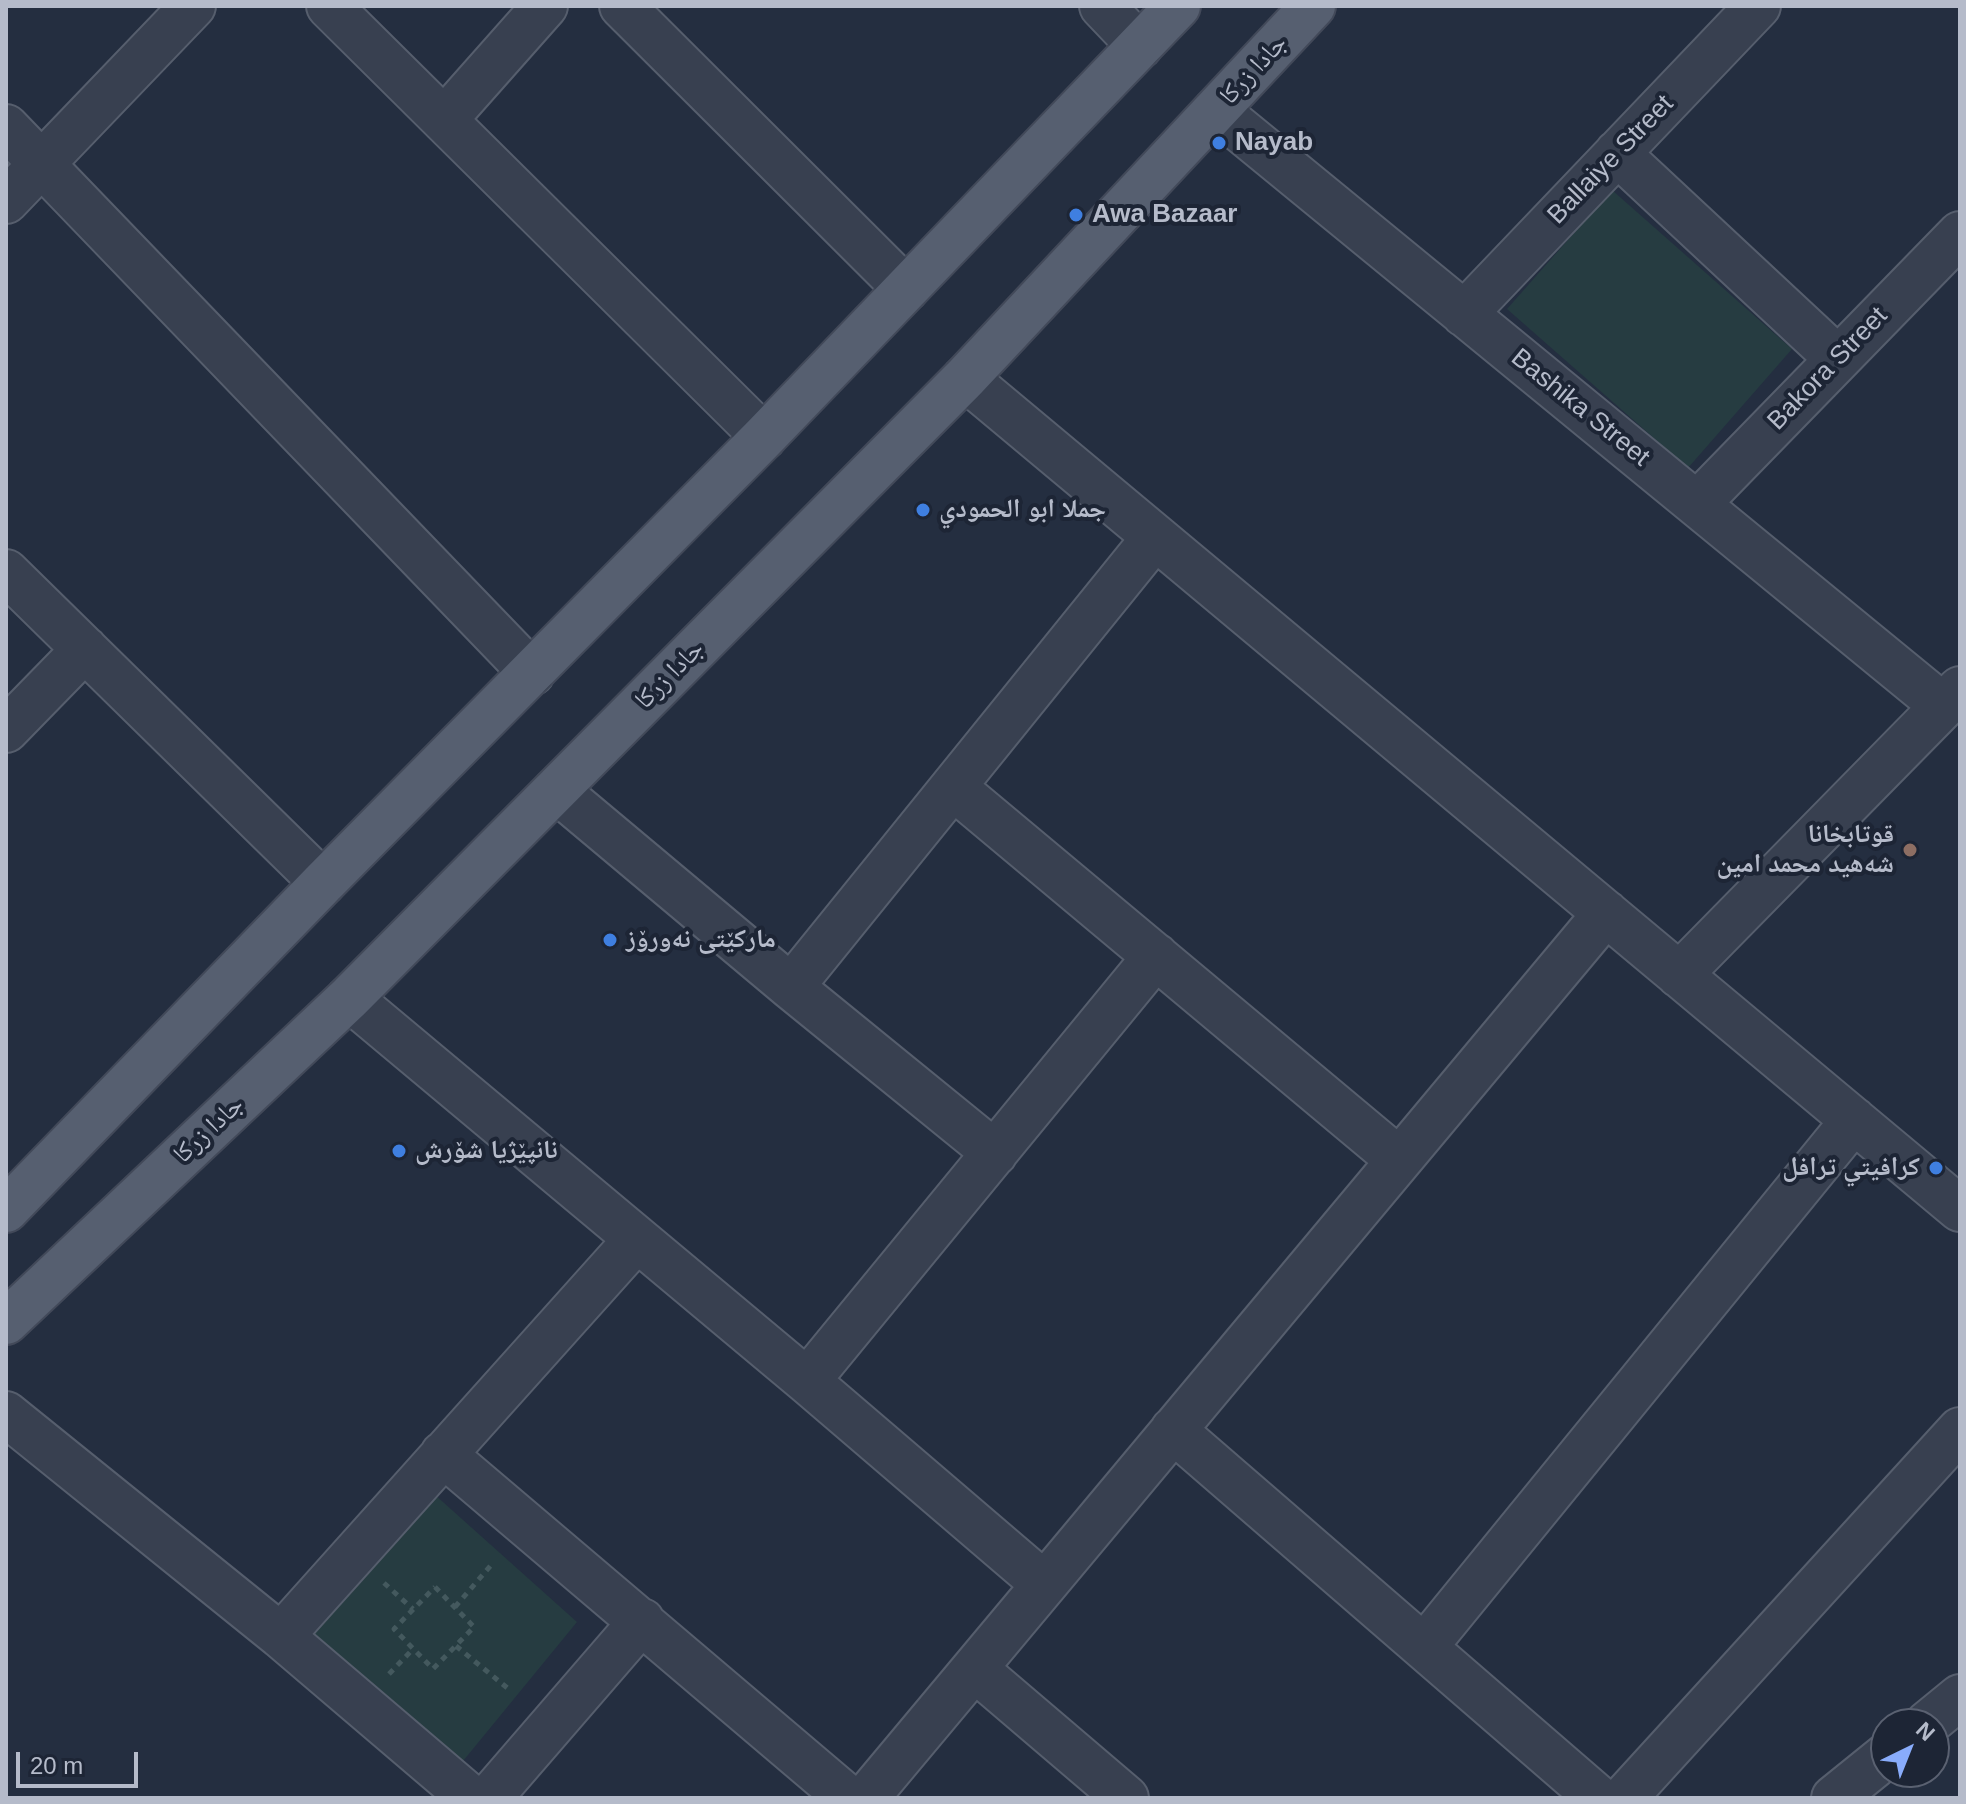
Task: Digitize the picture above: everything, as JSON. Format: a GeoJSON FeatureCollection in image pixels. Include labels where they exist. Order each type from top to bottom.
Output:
{"type":"FeatureCollection","features":[{"type":"Feature","properties":{"kind":"main road"},"geometry":{"type":"LineString","coordinates":[[6,1210],[323,883],[764,437],[1178,6]]}},
{"type":"Feature","properties":{"kind":"main road","name":"جادا زرکا"},"geometry":{"type":"LineString","coordinates":[[6,1322],[349,998],[556,790],[965,378],[1313,6]]}},
{"type":"Feature","properties":{"kind":"street"},"geometry":{"type":"LineString","coordinates":[[6,201],[193,6]]}},
{"type":"Feature","properties":{"kind":"street"},"geometry":{"type":"LineString","coordinates":[[329,6],[764,437]]}},
{"type":"Feature","properties":{"kind":"street"},"geometry":{"type":"LineString","coordinates":[[444,120],[545,6]]}},
{"type":"Feature","properties":{"kind":"street"},"geometry":{"type":"LineString","coordinates":[[622,6],[906,289]]}},
{"type":"Feature","properties":{"kind":"street"},"geometry":{"type":"LineString","coordinates":[[1102,6],[1140,46]]}},
{"type":"Feature","properties":{"kind":"street","name":"Ballaiye Street"},"geometry":{"type":"LineString","coordinates":[[1464,314],[1758,6]]}},
{"type":"Feature","properties":{"kind":"street","name":"Bashika Street"},"geometry":{"type":"LineString","coordinates":[[1216,110],[1697,504],[1952,698]]}},
{"type":"Feature","properties":{"kind":"street"},"geometry":{"type":"LineString","coordinates":[[6,127],[532,673]]}},
{"type":"Feature","properties":{"kind":"street"},"geometry":{"type":"LineString","coordinates":[[1617,153],[1838,359]]}},
{"type":"Feature","properties":{"kind":"street","name":"Bakora Street"},"geometry":{"type":"LineString","coordinates":[[1697,504],[1960,234]]}},
{"type":"Feature","properties":{"kind":"street"},"geometry":{"type":"LineString","coordinates":[[965,378],[1960,1209]]}},
{"type":"Feature","properties":{"kind":"street"},"geometry":{"type":"LineString","coordinates":[[791,987],[1155,537]]}},
{"type":"Feature","properties":{"kind":"street"},"geometry":{"type":"LineString","coordinates":[[6,572],[323,883]]}},
{"type":"Feature","properties":{"kind":"street"},"geometry":{"type":"LineString","coordinates":[[6,730],[85,649]]}},
{"type":"Feature","properties":{"kind":"street"},"geometry":{"type":"LineString","coordinates":[[1679,975],[1952,698]]}},
{"type":"Feature","properties":{"kind":"street"},"geometry":{"type":"LineString","coordinates":[[953,787],[1399,1160]]}},
{"type":"Feature","properties":{"kind":"street"},"geometry":{"type":"LineString","coordinates":[[556,790],[995,1153]]}},
{"type":"Feature","properties":{"kind":"street"},"geometry":{"type":"LineString","coordinates":[[866,1798],[1606,913]]}},
{"type":"Feature","properties":{"kind":"street"},"geometry":{"type":"LineString","coordinates":[[807,1381],[1156,956]]}},
{"type":"Feature","properties":{"kind":"street"},"geometry":{"type":"LineString","coordinates":[[349,998],[807,1381],[1044,1584]]}},
{"type":"Feature","properties":{"kind":"street"},"geometry":{"type":"LineString","coordinates":[[1425,1646],[1854,1120]]}},
{"type":"Feature","properties":{"kind":"street"},"geometry":{"type":"LineString","coordinates":[[281,1636],[637,1239]]}},
{"type":"Feature","properties":{"kind":"street"},"geometry":{"type":"LineString","coordinates":[[6,1414],[281,1636],[471,1798]]}},
{"type":"Feature","properties":{"kind":"street"},"geometry":{"type":"LineString","coordinates":[[1173,1430],[1598,1798]]}},
{"type":"Feature","properties":{"kind":"street"},"geometry":{"type":"LineString","coordinates":[[1624,1798],[1960,1430]]}},
{"type":"Feature","properties":{"kind":"street"},"geometry":{"type":"LineString","coordinates":[[443,1454],[848,1798]]}},
{"type":"Feature","properties":{"kind":"street"},"geometry":{"type":"LineString","coordinates":[[489,1798],[642,1621]]}},
{"type":"Feature","properties":{"kind":"street"},"geometry":{"type":"LineString","coordinates":[[976,1670],[1126,1798]]}},
{"type":"Feature","properties":{"kind":"street"},"geometry":{"type":"LineString","coordinates":[[1834,1798],[1870,1769]]}},
{"type":"Feature","properties":{"kind":"path"},"geometry":{"type":"LineString","coordinates":[[455,1607],[492,1564]]}},
{"type":"Feature","properties":{"kind":"path"},"geometry":{"type":"LineString","coordinates":[[435,1587],[474,1627],[456,1646],[433,1669],[394,1629],[435,1587]]}},
{"type":"Feature","properties":{"kind":"path"},"geometry":{"type":"LineString","coordinates":[[456,1646],[511,1691]]}},
{"type":"Feature","properties":{"kind":"path"},"geometry":{"type":"LineString","coordinates":[[386,1676],[413,1649]]}},
{"type":"Feature","properties":{"kind":"green space"},"geometry":{"type":"Polygon","coordinates":[[[1612,190],[1792,349],[1688,468],[1507,309],[1612,190]]]}},
{"type":"Feature","properties":{"kind":"green space"},"geometry":{"type":"Polygon","coordinates":[[[424,1485],[577,1622],[459,1766],[300,1623],[424,1485]]]}},
{"type":"Feature","properties":{"kind":"place","name":"Nayab"},"geometry":{"type":"Point","coordinates":[1219,143]}},
{"type":"Feature","properties":{"kind":"place","name":"Awa Bazaar"},"geometry":{"type":"Point","coordinates":[1076,215]}},
{"type":"Feature","properties":{"kind":"place","name":"جملا ابو الحمودي"},"geometry":{"type":"Point","coordinates":[923,510]}},
{"type":"Feature","properties":{"kind":"place","name":"قوتابخانا شەهید محمد امین"},"geometry":{"type":"Point","coordinates":[1910,850]}},
{"type":"Feature","properties":{"kind":"place","name":"مارکێتی نەورۆز"},"geometry":{"type":"Point","coordinates":[610,940]}},
{"type":"Feature","properties":{"kind":"place","name":"نانپێژیا شۆرش"},"geometry":{"type":"Point","coordinates":[399,1151]}},
{"type":"Feature","properties":{"kind":"place","name":"كرافيتي ترافل"},"geometry":{"type":"Point","coordinates":[1936,1168]}}]}
